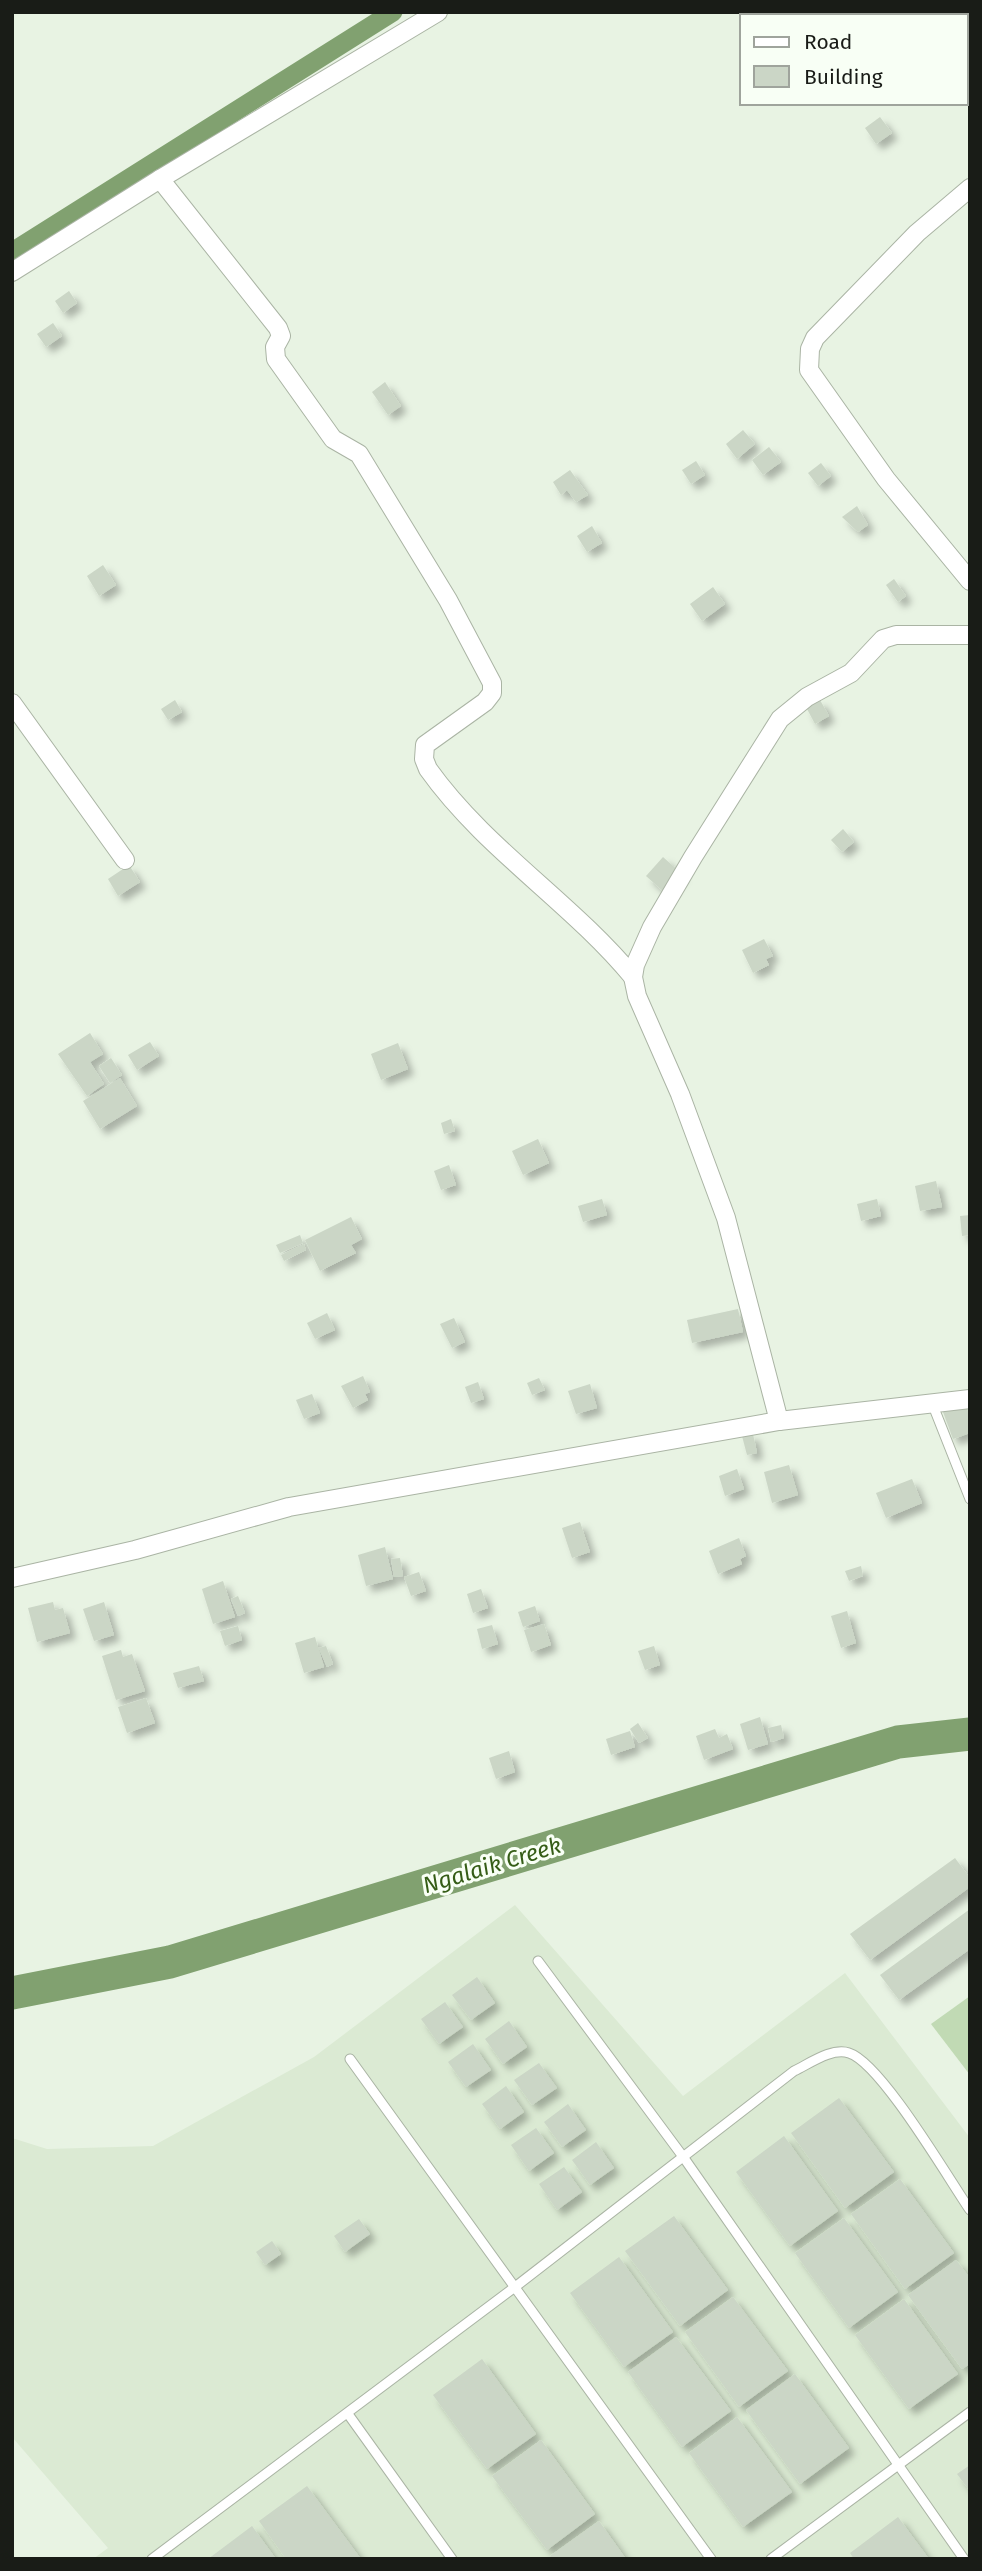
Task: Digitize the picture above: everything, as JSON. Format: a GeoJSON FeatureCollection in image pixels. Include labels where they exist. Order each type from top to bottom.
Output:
{"type":"FeatureCollection","features":[{"type":"Feature","properties":{"kind":"street"},"geometry":{"type":"LineString","coordinates":[[12,272],[160,179],[438,12]]}},
{"type":"Feature","properties":{"kind":"street"},"geometry":{"type":"LineString","coordinates":[[160,179],[278,328],[281,336],[275,347],[276,359],[333,439],[359,454],[448,600],[492,683],[492,693],[485,702],[425,746],[424,759],[428,769],[470,820],[549,896],[605,943],[633,977],[637,996],[680,1094],[726,1218],[779,1421]]}},
{"type":"Feature","properties":{"kind":"street"},"geometry":{"type":"LineString","coordinates":[[970,188],[917,233],[815,338],[808,362],[809,370],[886,479],[970,581]]}},
{"type":"Feature","properties":{"kind":"street"},"geometry":{"type":"LineString","coordinates":[[633,977],[652,927],[748,765],[780,719],[807,697],[851,673],[883,639],[896,635],[970,635]]}},
{"type":"Feature","properties":{"kind":"street"},"geometry":{"type":"LineString","coordinates":[[12,703],[125,860]]}},
{"type":"Feature","properties":{"kind":"street"},"geometry":{"type":"LineString","coordinates":[[12,1578],[135,1550],[289,1507],[779,1421],[970,1399]]}},
{"type":"Feature","properties":{"kind":"lane"},"geometry":{"type":"LineString","coordinates":[[932,1403],[970,1499]]}},
{"type":"Feature","properties":{"kind":"lane"},"geometry":{"type":"LineString","coordinates":[[538,1961],[684,2158],[964,2559]]}},
{"type":"Feature","properties":{"kind":"lane"},"geometry":{"type":"LineString","coordinates":[[152,2559],[348,2414],[794,2071],[826,2055],[847,2052],[860,2059],[880,2078],[970,2210]]}},
{"type":"Feature","properties":{"kind":"lane"},"geometry":{"type":"LineString","coordinates":[[351,2059],[711,2559]]}},
{"type":"Feature","properties":{"kind":"lane"},"geometry":{"type":"LineString","coordinates":[[771,2559],[970,2412]]}},
{"type":"Feature","properties":{"kind":"lane"},"geometry":{"type":"LineString","coordinates":[[348,2414],[452,2559]]}},
{"type":"Feature","properties":{"kind":"shaded area"},"geometry":{"type":"Polygon","coordinates":[[[515,1905],[683,2096],[845,1973],[970,2138],[970,2559],[93,2559],[108,2548],[12,2437],[12,2138],[47,2149],[153,2146],[314,2057],[515,1905]]]}},
{"type":"Feature","properties":{"kind":"green space"},"geometry":{"type":"Polygon","coordinates":[[[970,1996],[970,2075],[931,2024],[970,1996]]]}},
{"type":"Feature","properties":{"kind":"building"},"geometry":{"type":"Polygon","coordinates":[[[880,117],[892,133],[876,144],[865,128],[880,117]]]}},
{"type":"Feature","properties":{"kind":"building"},"geometry":{"type":"Polygon","coordinates":[[[69,291],[77,303],[63,313],[55,301],[69,291]]]}},
{"type":"Feature","properties":{"kind":"building"},"geometry":{"type":"Polygon","coordinates":[[[53,323],[62,336],[46,347],[37,334],[53,323]]]}},
{"type":"Feature","properties":{"kind":"building"},"geometry":{"type":"Polygon","coordinates":[[[385,382],[401,406],[388,415],[372,392],[385,382]]]}},
{"type":"Feature","properties":{"kind":"building"},"geometry":{"type":"Polygon","coordinates":[[[743,430],[755,444],[737,459],[726,444],[743,430]]]}},
{"type":"Feature","properties":{"kind":"building"},"geometry":{"type":"Polygon","coordinates":[[[769,447],[781,462],[763,475],[752,460],[769,447]]]}},
{"type":"Feature","properties":{"kind":"building"},"geometry":{"type":"Polygon","coordinates":[[[696,461],[705,475],[691,484],[682,470],[696,461]]]}},
{"type":"Feature","properties":{"kind":"building"},"geometry":{"type":"Polygon","coordinates":[[[821,463],[831,476],[818,486],[808,473],[821,463]]]}},
{"type":"Feature","properties":{"kind":"building"},"geometry":{"type":"Polygon","coordinates":[[[570,470],[588,495],[576,502],[567,490],[561,495],[553,482],[570,470]]]}},
{"type":"Feature","properties":{"kind":"building"},"geometry":{"type":"Polygon","coordinates":[[[857,506],[868,525],[858,532],[842,517],[857,506]]]}},
{"type":"Feature","properties":{"kind":"building"},"geometry":{"type":"Polygon","coordinates":[[[592,526],[602,543],[587,552],[577,536],[592,526]]]}},
{"type":"Feature","properties":{"kind":"building"},"geometry":{"type":"Polygon","coordinates":[[[103,565],[116,585],[99,596],[87,576],[103,565]]]}},
{"type":"Feature","properties":{"kind":"building"},"geometry":{"type":"Polygon","coordinates":[[[894,579],[906,596],[898,602],[886,585],[894,579]]]}},
{"type":"Feature","properties":{"kind":"building"},"geometry":{"type":"Polygon","coordinates":[[[713,587],[725,604],[702,621],[690,604],[713,587]]]}},
{"type":"Feature","properties":{"kind":"building"},"geometry":{"type":"Polygon","coordinates":[[[175,700],[182,712],[168,720],[161,709],[175,700]]]}},
{"type":"Feature","properties":{"kind":"building"},"geometry":{"type":"Polygon","coordinates":[[[820,700],[829,716],[815,724],[806,707],[820,700]]]}},
{"type":"Feature","properties":{"kind":"building"},"geometry":{"type":"Polygon","coordinates":[[[843,829],[854,842],[842,852],[831,840],[843,829]]]}},
{"type":"Feature","properties":{"kind":"building"},"geometry":{"type":"Polygon","coordinates":[[[663,857],[681,873],[664,892],[646,876],[663,857]]]}},
{"type":"Feature","properties":{"kind":"building"},"geometry":{"type":"Polygon","coordinates":[[[129,865],[140,882],[118,896],[108,879],[129,865]]]}},
{"type":"Feature","properties":{"kind":"building"},"geometry":{"type":"Polygon","coordinates":[[[764,939],[773,956],[766,959],[769,965],[753,973],[742,950],[764,939]]]}},
{"type":"Feature","properties":{"kind":"building"},"geometry":{"type":"Polygon","coordinates":[[[90,1033],[103,1054],[90,1062],[104,1084],[87,1096],[58,1054],[90,1033]]]}},
{"type":"Feature","properties":{"kind":"building"},"geometry":{"type":"Polygon","coordinates":[[[150,1042],[159,1056],[137,1070],[128,1055],[150,1042]]]}},
{"type":"Feature","properties":{"kind":"building"},"geometry":{"type":"Polygon","coordinates":[[[398,1043],[408,1069],[381,1080],[371,1054],[398,1043]]]}},
{"type":"Feature","properties":{"kind":"building"},"geometry":{"type":"Polygon","coordinates":[[[111,1058],[122,1075],[110,1083],[99,1066],[111,1058]]]}},
{"type":"Feature","properties":{"kind":"building"},"geometry":{"type":"Polygon","coordinates":[[[120,1078],[137,1106],[100,1129],[83,1101],[120,1078]]]}},
{"type":"Feature","properties":{"kind":"building"},"geometry":{"type":"Polygon","coordinates":[[[451,1119],[455,1131],[444,1134],[441,1123],[451,1119]]]}},
{"type":"Feature","properties":{"kind":"building"},"geometry":{"type":"Polygon","coordinates":[[[538,1139],[549,1163],[523,1175],[512,1151],[538,1139]]]}},
{"type":"Feature","properties":{"kind":"building"},"geometry":{"type":"Polygon","coordinates":[[[449,1165],[456,1185],[441,1190],[434,1171],[449,1165]]]}},
{"type":"Feature","properties":{"kind":"building"},"geometry":{"type":"Polygon","coordinates":[[[936,1181],[942,1207],[920,1211],[915,1186],[936,1181]]]}},
{"type":"Feature","properties":{"kind":"building"},"geometry":{"type":"Polygon","coordinates":[[[602,1199],[607,1215],[583,1222],[578,1206],[602,1199]]]}},
{"type":"Feature","properties":{"kind":"building"},"geometry":{"type":"Polygon","coordinates":[[[877,1199],[881,1216],[861,1221],[857,1204],[877,1199]]]}},
{"type":"Feature","properties":{"kind":"building"},"geometry":{"type":"Polygon","coordinates":[[[970,1215],[970,1235],[962,1236],[960,1216],[970,1215]]]}},
{"type":"Feature","properties":{"kind":"building"},"geometry":{"type":"Polygon","coordinates":[[[351,1217],[362,1239],[351,1245],[356,1253],[320,1271],[305,1240],[351,1217]]]}},
{"type":"Feature","properties":{"kind":"building"},"geometry":{"type":"Polygon","coordinates":[[[300,1235],[303,1243],[280,1253],[276,1245],[300,1235]]]}},
{"type":"Feature","properties":{"kind":"building"},"geometry":{"type":"Polygon","coordinates":[[[304,1244],[306,1250],[284,1261],[281,1255],[304,1244]]]}},
{"type":"Feature","properties":{"kind":"building"},"geometry":{"type":"Polygon","coordinates":[[[738,1309],[743,1332],[692,1343],[687,1320],[738,1309]]]}},
{"type":"Feature","properties":{"kind":"building"},"geometry":{"type":"Polygon","coordinates":[[[327,1313],[335,1330],[315,1339],[307,1323],[327,1313]]]}},
{"type":"Feature","properties":{"kind":"building"},"geometry":{"type":"Polygon","coordinates":[[[454,1318],[465,1342],[452,1348],[440,1324],[454,1318]]]}},
{"type":"Feature","properties":{"kind":"building"},"geometry":{"type":"Polygon","coordinates":[[[363,1376],[370,1392],[365,1394],[368,1400],[353,1408],[341,1386],[363,1376]]]}},
{"type":"Feature","properties":{"kind":"building"},"geometry":{"type":"Polygon","coordinates":[[[539,1378],[545,1390],[532,1395],[527,1383],[539,1378]]]}},
{"type":"Feature","properties":{"kind":"building"},"geometry":{"type":"Polygon","coordinates":[[[478,1382],[484,1399],[471,1403],[465,1387],[478,1382]]]}},
{"type":"Feature","properties":{"kind":"building"},"geometry":{"type":"Polygon","coordinates":[[[590,1384],[597,1408],[576,1414],[568,1391],[590,1384]]]}},
{"type":"Feature","properties":{"kind":"building"},"geometry":{"type":"Polygon","coordinates":[[[312,1394],[320,1413],[304,1419],[296,1400],[312,1394]]]}},
{"type":"Feature","properties":{"kind":"building"},"geometry":{"type":"Polygon","coordinates":[[[967,1403],[970,1433],[953,1439],[943,1412],[967,1403]]]}},
{"type":"Feature","properties":{"kind":"building"},"geometry":{"type":"Polygon","coordinates":[[[753,1434],[757,1453],[747,1455],[742,1436],[753,1434]]]}},
{"type":"Feature","properties":{"kind":"building"},"geometry":{"type":"Polygon","coordinates":[[[789,1465],[798,1495],[772,1503],[764,1472],[789,1465]]]}},
{"type":"Feature","properties":{"kind":"building"},"geometry":{"type":"Polygon","coordinates":[[[737,1469],[744,1489],[725,1496],[719,1476],[737,1469]]]}},
{"type":"Feature","properties":{"kind":"building"},"geometry":{"type":"Polygon","coordinates":[[[912,1479],[922,1503],[886,1518],[876,1493],[912,1479]]]}},
{"type":"Feature","properties":{"kind":"building"},"geometry":{"type":"Polygon","coordinates":[[[580,1522],[590,1552],[572,1558],[562,1528],[580,1522]]]}},
{"type":"Feature","properties":{"kind":"building"},"geometry":{"type":"Polygon","coordinates":[[[739,1538],[746,1556],[740,1559],[742,1564],[718,1574],[709,1551],[739,1538]]]}},
{"type":"Feature","properties":{"kind":"building"},"geometry":{"type":"Polygon","coordinates":[[[385,1547],[393,1579],[366,1586],[358,1555],[385,1547]]]}},
{"type":"Feature","properties":{"kind":"building"},"geometry":{"type":"Polygon","coordinates":[[[400,1558],[403,1576],[394,1577],[391,1559],[400,1558]]]}},
{"type":"Feature","properties":{"kind":"building"},"geometry":{"type":"Polygon","coordinates":[[[861,1566],[863,1576],[849,1581],[845,1571],[861,1566]]]}},
{"type":"Feature","properties":{"kind":"building"},"geometry":{"type":"Polygon","coordinates":[[[419,1572],[426,1591],[411,1596],[404,1577],[419,1572]]]}},
{"type":"Feature","properties":{"kind":"building"},"geometry":{"type":"Polygon","coordinates":[[[223,1581],[235,1617],[213,1624],[202,1589],[223,1581]]]}},
{"type":"Feature","properties":{"kind":"building"},"geometry":{"type":"Polygon","coordinates":[[[481,1589],[488,1608],[473,1613],[467,1594],[481,1589]]]}},
{"type":"Feature","properties":{"kind":"building"},"geometry":{"type":"Polygon","coordinates":[[[238,1596],[245,1613],[238,1616],[231,1599],[238,1596]]]}},
{"type":"Feature","properties":{"kind":"building"},"geometry":{"type":"Polygon","coordinates":[[[53,1602],[55,1610],[63,1608],[70,1633],[37,1642],[28,1608],[53,1602]]]}},
{"type":"Feature","properties":{"kind":"building"},"geometry":{"type":"Polygon","coordinates":[[[104,1602],[114,1635],[94,1641],[83,1609],[104,1602]]]}},
{"type":"Feature","properties":{"kind":"building"},"geometry":{"type":"Polygon","coordinates":[[[535,1606],[540,1621],[523,1627],[518,1612],[535,1606]]]}},
{"type":"Feature","properties":{"kind":"building"},"geometry":{"type":"Polygon","coordinates":[[[847,1611],[856,1643],[841,1648],[831,1616],[847,1611]]]}},
{"type":"Feature","properties":{"kind":"building"},"geometry":{"type":"Polygon","coordinates":[[[544,1624],[551,1645],[531,1652],[524,1630],[544,1624]]]}},
{"type":"Feature","properties":{"kind":"building"},"geometry":{"type":"Polygon","coordinates":[[[492,1625],[498,1644],[482,1649],[477,1629],[492,1625]]]}},
{"type":"Feature","properties":{"kind":"building"},"geometry":{"type":"Polygon","coordinates":[[[238,1626],[242,1640],[225,1646],[220,1631],[238,1626]]]}},
{"type":"Feature","properties":{"kind":"building"},"geometry":{"type":"Polygon","coordinates":[[[315,1637],[324,1667],[304,1673],[295,1643],[315,1637]]]}},
{"type":"Feature","properties":{"kind":"building"},"geometry":{"type":"Polygon","coordinates":[[[326,1646],[333,1664],[327,1667],[319,1648],[326,1646]]]}},
{"type":"Feature","properties":{"kind":"building"},"geometry":{"type":"Polygon","coordinates":[[[654,1646],[660,1665],[645,1670],[638,1651],[654,1646]]]}},
{"type":"Feature","properties":{"kind":"building"},"geometry":{"type":"Polygon","coordinates":[[[121,1650],[123,1657],[132,1654],[145,1691],[116,1700],[102,1656],[121,1650]]]}},
{"type":"Feature","properties":{"kind":"building"},"geometry":{"type":"Polygon","coordinates":[[[199,1666],[204,1681],[178,1688],[173,1673],[199,1666]]]}},
{"type":"Feature","properties":{"kind":"building"},"geometry":{"type":"Polygon","coordinates":[[[146,1698],[155,1723],[127,1733],[118,1707],[146,1698]]]}},
{"type":"Feature","properties":{"kind":"building"},"geometry":{"type":"Polygon","coordinates":[[[760,1717],[768,1744],[748,1750],[740,1724],[760,1717]]]}},
{"type":"Feature","properties":{"kind":"building"},"geometry":{"type":"Polygon","coordinates":[[[638,1723],[648,1738],[639,1743],[630,1729],[638,1723]]]}},
{"type":"Feature","properties":{"kind":"building"},"geometry":{"type":"Polygon","coordinates":[[[781,1725],[784,1738],[771,1742],[768,1728],[781,1725]]]}},
{"type":"Feature","properties":{"kind":"building"},"geometry":{"type":"Polygon","coordinates":[[[715,1729],[719,1738],[727,1734],[733,1749],[704,1760],[696,1736],[715,1729]]]}},
{"type":"Feature","properties":{"kind":"building"},"geometry":{"type":"Polygon","coordinates":[[[630,1731],[635,1747],[611,1755],[606,1739],[630,1731]]]}},
{"type":"Feature","properties":{"kind":"building"},"geometry":{"type":"Polygon","coordinates":[[[509,1751],[515,1772],[496,1779],[489,1758],[509,1751]]]}},
{"type":"Feature","properties":{"kind":"building"},"geometry":{"type":"Polygon","coordinates":[[[955,1858],[970,1878],[970,1887],[870,1960],[850,1934],[955,1858]]]}},
{"type":"Feature","properties":{"kind":"building"},"geometry":{"type":"Polygon","coordinates":[[[970,1909],[970,1949],[899,2000],[880,1975],[970,1909]]]}},
{"type":"Feature","properties":{"kind":"building"},"geometry":{"type":"Polygon","coordinates":[[[477,1977],[495,2003],[471,2020],[452,1995],[477,1977]]]}},
{"type":"Feature","properties":{"kind":"building"},"geometry":{"type":"Polygon","coordinates":[[[445,2002],[463,2027],[439,2044],[421,2019],[445,2002]]]}},
{"type":"Feature","properties":{"kind":"building"},"geometry":{"type":"Polygon","coordinates":[[[509,2021],[527,2047],[503,2064],[485,2039],[509,2021]]]}},
{"type":"Feature","properties":{"kind":"building"},"geometry":{"type":"Polygon","coordinates":[[[473,2044],[491,2070],[466,2087],[448,2062],[473,2044]]]}},
{"type":"Feature","properties":{"kind":"building"},"geometry":{"type":"Polygon","coordinates":[[[539,2063],[557,2088],[532,2105],[514,2080],[539,2063]]]}},
{"type":"Feature","properties":{"kind":"building"},"geometry":{"type":"Polygon","coordinates":[[[506,2086],[524,2112],[500,2129],[482,2104],[506,2086]]]}},
{"type":"Feature","properties":{"kind":"building"},"geometry":{"type":"Polygon","coordinates":[[[839,2098],[894,2172],[845,2208],[791,2133],[839,2098]]]}},
{"type":"Feature","properties":{"kind":"building"},"geometry":{"type":"Polygon","coordinates":[[[568,2104],[586,2130],[562,2147],[544,2122],[568,2104]]]}},
{"type":"Feature","properties":{"kind":"building"},"geometry":{"type":"Polygon","coordinates":[[[536,2128],[554,2153],[529,2171],[511,2145],[536,2128]]]}},
{"type":"Feature","properties":{"kind":"building"},"geometry":{"type":"Polygon","coordinates":[[[784,2136],[838,2211],[790,2246],[736,2172],[784,2136]]]}},
{"type":"Feature","properties":{"kind":"building"},"geometry":{"type":"Polygon","coordinates":[[[596,2142],[614,2168],[590,2185],[572,2160],[596,2142]]]}},
{"type":"Feature","properties":{"kind":"building"},"geometry":{"type":"Polygon","coordinates":[[[564,2167],[582,2192],[557,2210],[539,2184],[564,2167]]]}},
{"type":"Feature","properties":{"kind":"building"},"geometry":{"type":"Polygon","coordinates":[[[900,2179],[954,2253],[905,2289],[851,2214],[900,2179]]]}},
{"type":"Feature","properties":{"kind":"building"},"geometry":{"type":"Polygon","coordinates":[[[674,2216],[728,2290],[680,2326],[625,2251],[674,2216]]]}},
{"type":"Feature","properties":{"kind":"building"},"geometry":{"type":"Polygon","coordinates":[[[844,2218],[898,2292],[849,2328],[795,2253],[844,2218]]]}},
{"type":"Feature","properties":{"kind":"building"},"geometry":{"type":"Polygon","coordinates":[[[359,2219],[370,2234],[345,2252],[334,2236],[359,2219]]]}},
{"type":"Feature","properties":{"kind":"building"},"geometry":{"type":"Polygon","coordinates":[[[272,2241],[281,2254],[265,2265],[256,2252],[272,2241]]]}},
{"type":"Feature","properties":{"kind":"building"},"geometry":{"type":"Polygon","coordinates":[[[619,2257],[673,2332],[624,2367],[570,2293],[619,2257]]]}},
{"type":"Feature","properties":{"kind":"building"},"geometry":{"type":"Polygon","coordinates":[[[956,2260],[970,2278],[970,2364],[962,2369],[908,2295],[956,2260]]]}},
{"type":"Feature","properties":{"kind":"building"},"geometry":{"type":"Polygon","coordinates":[[[733,2297],[788,2371],[739,2407],[685,2332],[733,2297]]]}},
{"type":"Feature","properties":{"kind":"building"},"geometry":{"type":"Polygon","coordinates":[[[904,2299],[958,2374],[909,2409],[855,2335],[904,2299]]]}},
{"type":"Feature","properties":{"kind":"building"},"geometry":{"type":"Polygon","coordinates":[[[676,2337],[731,2411],[682,2447],[628,2372],[676,2337]]]}},
{"type":"Feature","properties":{"kind":"building"},"geometry":{"type":"Polygon","coordinates":[[[482,2359],[536,2434],[487,2469],[433,2395],[482,2359]]]}},
{"type":"Feature","properties":{"kind":"building"},"geometry":{"type":"Polygon","coordinates":[[[795,2374],[849,2448],[800,2484],[746,2410],[795,2374]]]}},
{"type":"Feature","properties":{"kind":"building"},"geometry":{"type":"Polygon","coordinates":[[[737,2417],[792,2492],[743,2527],[689,2453],[737,2417]]]}},
{"type":"Feature","properties":{"kind":"building"},"geometry":{"type":"Polygon","coordinates":[[[541,2440],[595,2514],[547,2550],[492,2476],[541,2440]]]}},
{"type":"Feature","properties":{"kind":"building"},"geometry":{"type":"Polygon","coordinates":[[[970,2465],[970,2491],[957,2474],[970,2465]]]}},
{"type":"Feature","properties":{"kind":"building"},"geometry":{"type":"Polygon","coordinates":[[[307,2486],[361,2559],[286,2559],[259,2521],[307,2486]]]}},
{"type":"Feature","properties":{"kind":"building"},"geometry":{"type":"Polygon","coordinates":[[[898,2517],[929,2559],[854,2559],[850,2553],[898,2517]]]}},
{"type":"Feature","properties":{"kind":"building"},"geometry":{"type":"Polygon","coordinates":[[[599,2521],[626,2559],[552,2559],[550,2556],[599,2521]]]}},
{"type":"Feature","properties":{"kind":"building"},"geometry":{"type":"Polygon","coordinates":[[[252,2526],[276,2559],[208,2559],[252,2526]]]}},
{"type":"Feature","properties":{"kind":"waterway"},"geometry":{"type":"LineString","coordinates":[[12,252],[393,12]]}},
{"type":"Feature","properties":{"kind":"waterway","name":"Ngalaik Creek"},"geometry":{"type":"LineString","coordinates":[[12,1993],[170,1962],[898,1742],[970,1734]]}}]}
